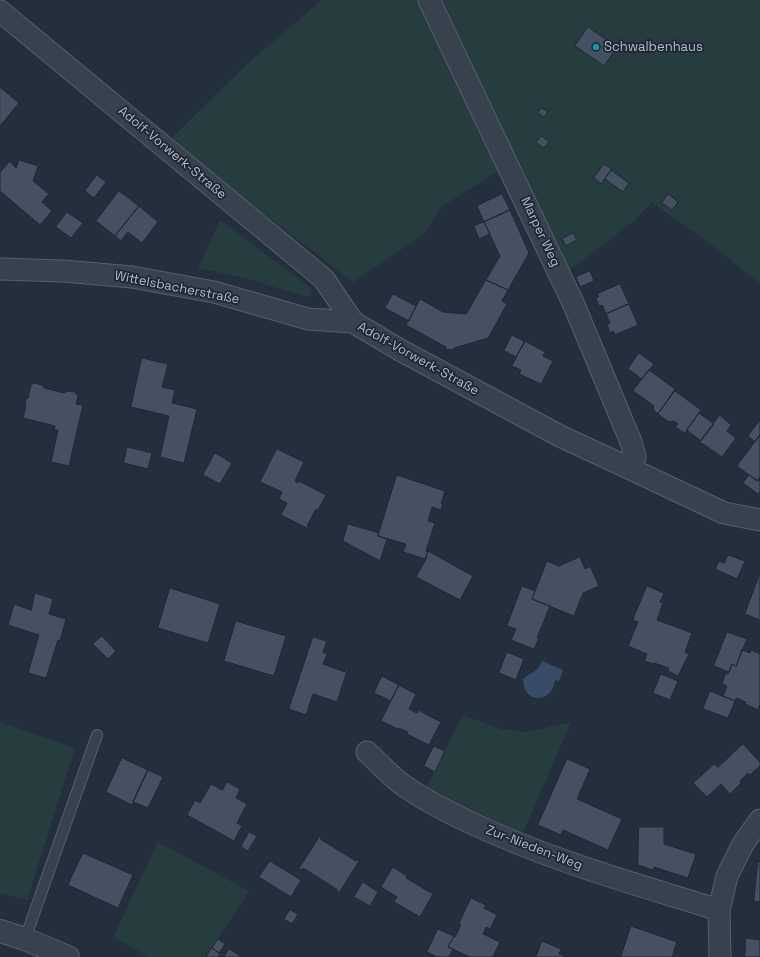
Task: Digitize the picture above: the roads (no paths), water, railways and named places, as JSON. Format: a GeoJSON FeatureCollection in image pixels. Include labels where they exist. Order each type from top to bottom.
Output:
{"type":"FeatureCollection","features":[{"type":"Feature","properties":{"kind":"street","name":"Marper Weg"},"geometry":{"type":"LineString","coordinates":[[428,0],[574,305],[631,442],[635,457],[631,469]]}},
{"type":"Feature","properties":{"kind":"street","name":"Adolf-Vorwerk-Straße"},"geometry":{"type":"LineString","coordinates":[[0,11],[324,279],[352,322],[400,350],[560,436],[724,513],[760,520]]}},
{"type":"Feature","properties":{"kind":"street","name":"Wittelsbacherstraße"},"geometry":{"type":"LineString","coordinates":[[0,269],[63,271],[132,277],[214,292],[308,319],[352,322]]}},
{"type":"Feature","properties":{"kind":"street","name":"Zur-Nieden-Weg"},"geometry":{"type":"LineString","coordinates":[[367,752],[401,784],[436,806],[493,834],[526,848],[719,910]]}},
{"type":"Feature","properties":{"kind":"street"},"geometry":{"type":"LineString","coordinates":[[720,957],[719,910],[727,876],[743,844],[760,820]]}},
{"type":"Feature","properties":{"kind":"street"},"geometry":{"type":"LineString","coordinates":[[0,931],[25,939],[68,957]]}},
{"type":"Feature","properties":{"kind":"lane"},"geometry":{"type":"LineString","coordinates":[[25,939],[97,735]]}},
{"type":"Feature","properties":{"kind":"water"},"geometry":{"type":"Polygon","coordinates":[[[542,661],[563,670],[559,681],[555,680],[553,688],[549,694],[538,698],[528,694],[523,680],[525,677],[538,669],[542,661]]]}},
{"type":"Feature","properties":{"kind":"place","name":"Schwalbenhaus"},"geometry":{"type":"Point","coordinates":[596,47]}}]}
